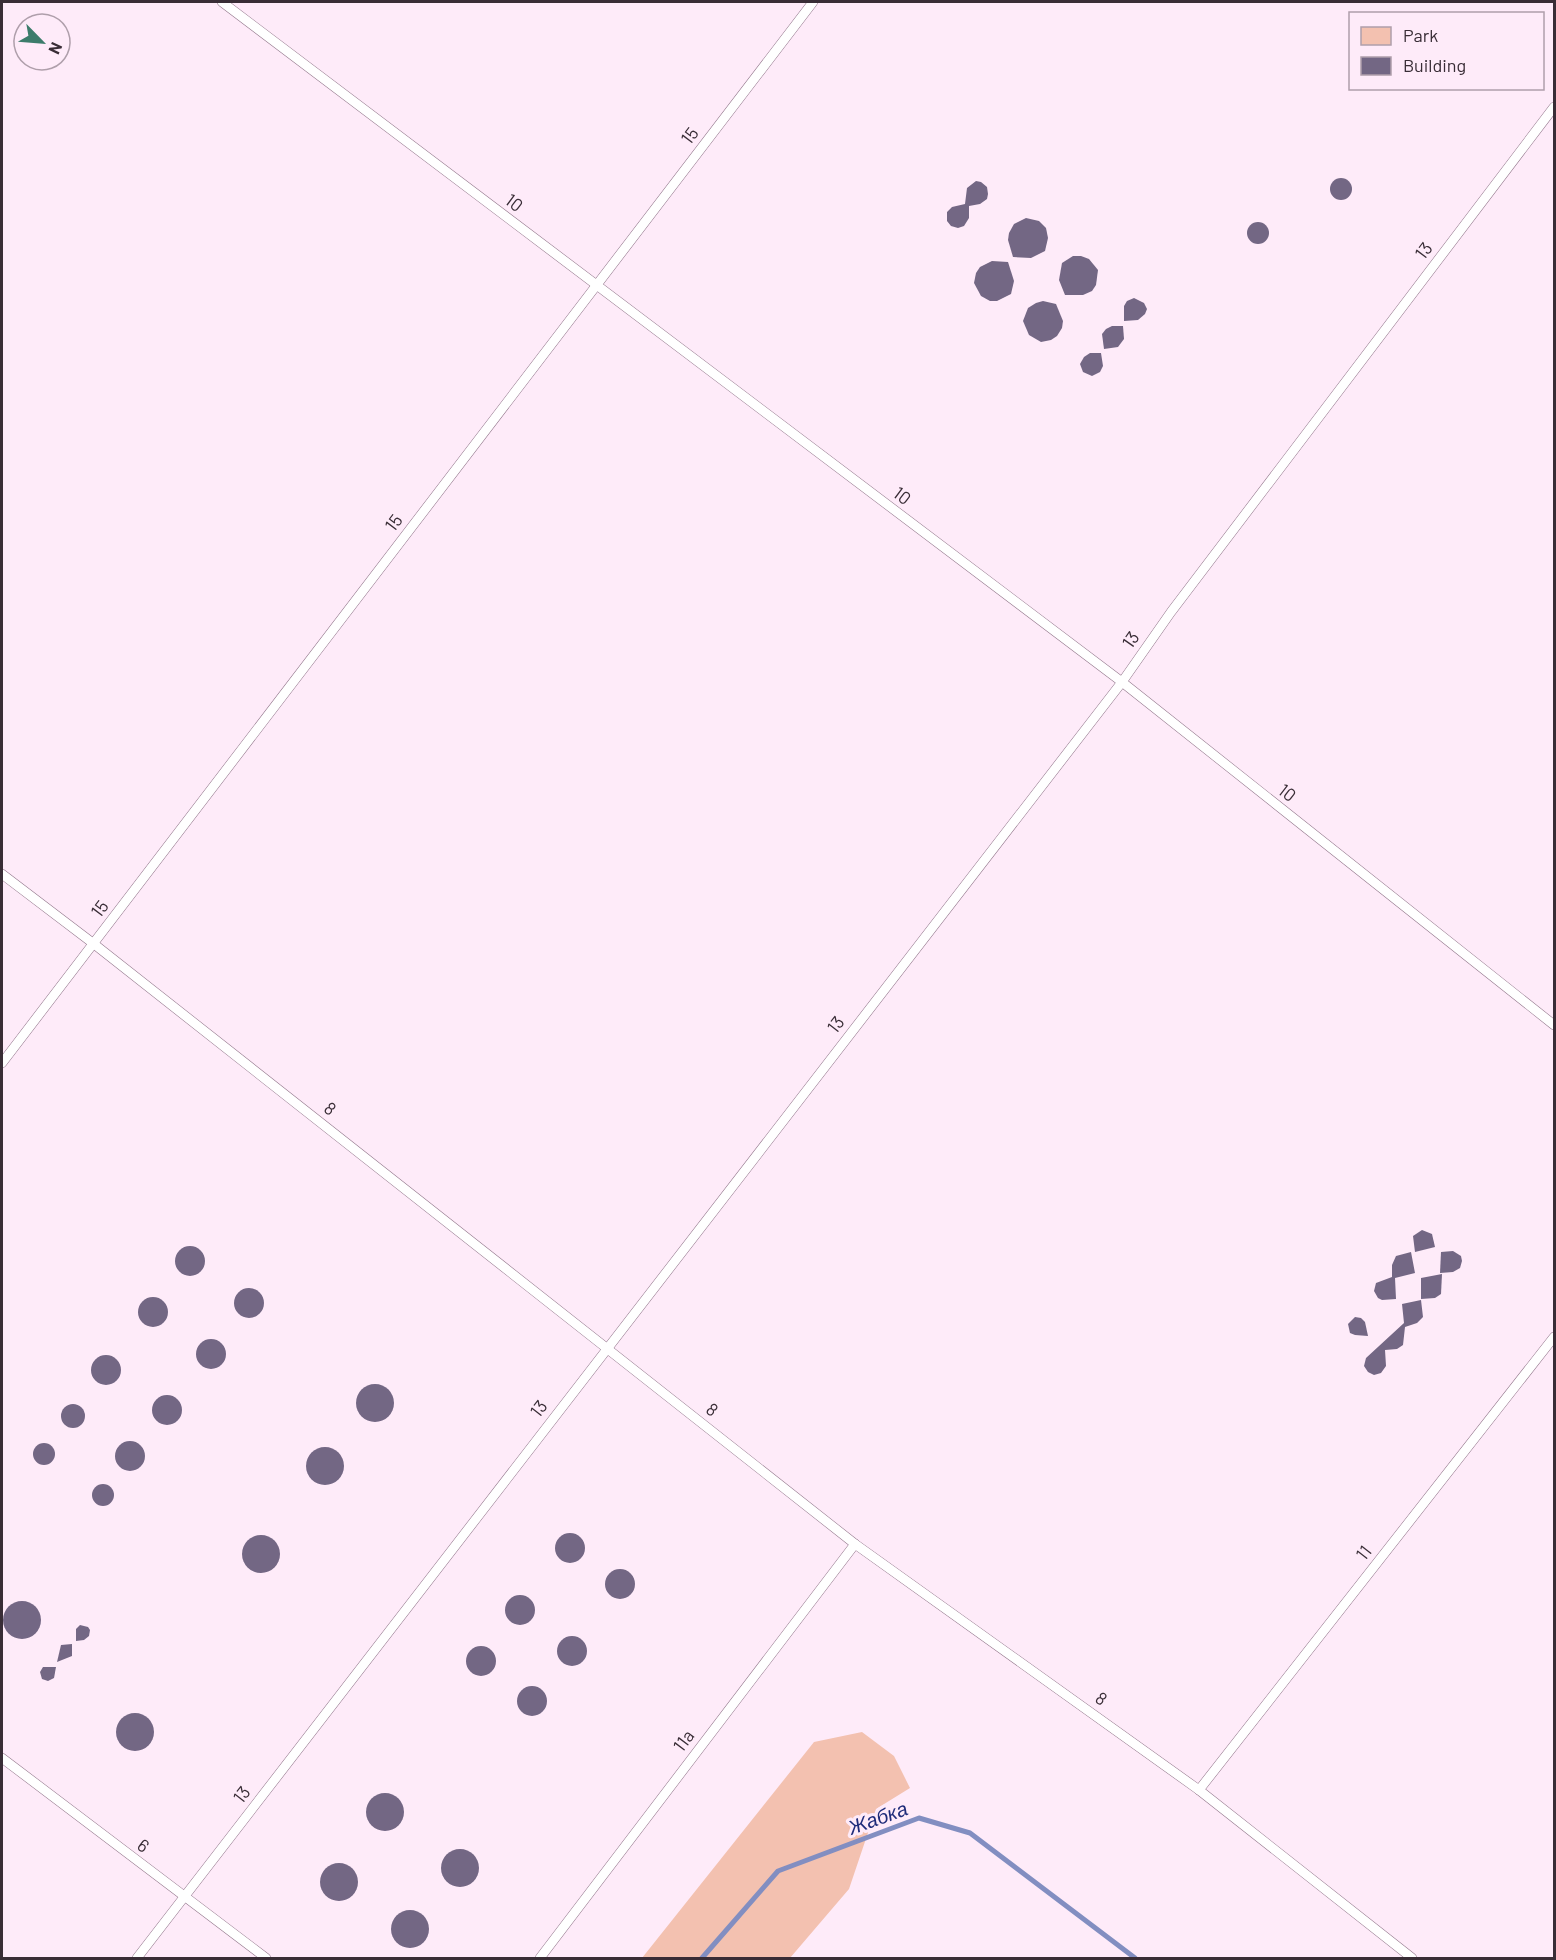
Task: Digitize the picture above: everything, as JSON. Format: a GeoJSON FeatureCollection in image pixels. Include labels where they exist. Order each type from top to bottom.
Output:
{"type":"FeatureCollection","features":[{"type":"Feature","properties":{"kind":"lane","name":"10"},"geometry":{"type":"LineString","coordinates":[[222,2],[1122,682],[1554,1025]]}},
{"type":"Feature","properties":{"kind":"lane","name":"15"},"geometry":{"type":"LineString","coordinates":[[2,1063],[813,2]]}},
{"type":"Feature","properties":{"kind":"lane","name":"13"},"geometry":{"type":"LineString","coordinates":[[137,1959],[1122,682],[1179,602],[1554,107]]}},
{"type":"Feature","properties":{"kind":"lane","name":"8"},"geometry":{"type":"LineString","coordinates":[[2,874],[855,1544],[1199,1790],[1412,1959]]}},
{"type":"Feature","properties":{"kind":"lane","name":"11"},"geometry":{"type":"LineString","coordinates":[[1199,1790],[1554,1337]]}},
{"type":"Feature","properties":{"kind":"lane","name":"11a"},"geometry":{"type":"LineString","coordinates":[[540,1959],[855,1544]]}},
{"type":"Feature","properties":{"kind":"lane","name":"6"},"geometry":{"type":"LineString","coordinates":[[2,1758],[266,1959]]}},
{"type":"Feature","properties":{"kind":"green space"},"geometry":{"type":"Polygon","coordinates":[[[862,1732],[894,1756],[910,1788],[876,1809],[849,1889],[790,1958],[642,1958],[814,1742],[862,1732]]]}},
{"type":"Feature","properties":{"kind":"building"},"geometry":{"type":"Polygon","coordinates":[[[1341,178],[1349,181],[1352,189],[1349,197],[1341,200],[1333,197],[1330,189],[1333,181],[1341,178]]]}},
{"type":"Feature","properties":{"kind":"building"},"geometry":{"type":"Polygon","coordinates":[[[976,181],[987,187],[987,199],[980,204],[969,206],[969,218],[964,226],[958,228],[951,226],[947,221],[947,212],[952,207],[965,204],[967,188],[976,181]]]}},
{"type":"Feature","properties":{"kind":"building"},"geometry":{"type":"Polygon","coordinates":[[[1026,218],[1039,221],[1046,228],[1048,238],[1045,251],[1031,258],[1013,257],[1008,240],[1009,233],[1014,224],[1026,218]]]}},
{"type":"Feature","properties":{"kind":"building"},"geometry":{"type":"Polygon","coordinates":[[[1258,222],[1266,225],[1269,233],[1266,241],[1258,244],[1250,241],[1247,233],[1250,225],[1258,222]]]}},
{"type":"Feature","properties":{"kind":"building"},"geometry":{"type":"Polygon","coordinates":[[[1073,256],[1089,259],[1098,270],[1096,285],[1092,291],[1083,295],[1065,295],[1059,280],[1062,263],[1073,256]]]}},
{"type":"Feature","properties":{"kind":"building"},"geometry":{"type":"Polygon","coordinates":[[[992,261],[1008,262],[1014,281],[1011,294],[997,301],[990,301],[981,296],[974,283],[980,267],[992,261]]]}},
{"type":"Feature","properties":{"kind":"building"},"geometry":{"type":"Polygon","coordinates":[[[1134,298],[1144,303],[1147,309],[1145,314],[1138,320],[1124,321],[1124,306],[1127,301],[1134,298]]]}},
{"type":"Feature","properties":{"kind":"building"},"geometry":{"type":"Polygon","coordinates":[[[1043,301],[1056,304],[1063,321],[1057,336],[1041,342],[1029,335],[1023,321],[1028,308],[1043,301]]]}},
{"type":"Feature","properties":{"kind":"building"},"geometry":{"type":"Polygon","coordinates":[[[1112,326],[1123,326],[1124,339],[1118,347],[1104,349],[1102,334],[1112,326]]]}},
{"type":"Feature","properties":{"kind":"building"},"geometry":{"type":"Polygon","coordinates":[[[1090,353],[1101,353],[1103,366],[1100,372],[1092,376],[1083,372],[1080,364],[1084,357],[1090,353]]]}},
{"type":"Feature","properties":{"kind":"building"},"geometry":{"type":"Polygon","coordinates":[[[1422,1230],[1432,1234],[1435,1247],[1415,1252],[1413,1236],[1422,1230]]]}},
{"type":"Feature","properties":{"kind":"building"},"geometry":{"type":"Polygon","coordinates":[[[190,1246],[196,1247],[204,1255],[204,1267],[196,1275],[190,1276],[184,1275],[176,1267],[175,1261],[176,1255],[184,1247],[190,1246]]]}},
{"type":"Feature","properties":{"kind":"building"},"geometry":{"type":"Polygon","coordinates":[[[1453,1251],[1461,1256],[1460,1268],[1453,1272],[1440,1273],[1441,1252],[1453,1251]]]}},
{"type":"Feature","properties":{"kind":"building"},"geometry":{"type":"Polygon","coordinates":[[[1411,1252],[1415,1273],[1395,1278],[1396,1299],[1378,1298],[1374,1291],[1376,1283],[1392,1277],[1392,1265],[1396,1256],[1411,1252]]]}},
{"type":"Feature","properties":{"kind":"building"},"geometry":{"type":"Polygon","coordinates":[[[1442,1274],[1441,1294],[1435,1298],[1421,1299],[1421,1278],[1442,1274]]]}},
{"type":"Feature","properties":{"kind":"building"},"geometry":{"type":"Polygon","coordinates":[[[249,1288],[255,1289],[263,1297],[263,1309],[255,1317],[249,1318],[243,1317],[235,1309],[234,1303],[235,1297],[243,1289],[249,1288]]]}},
{"type":"Feature","properties":{"kind":"building"},"geometry":{"type":"Polygon","coordinates":[[[153,1297],[159,1298],[167,1306],[167,1318],[159,1326],[153,1327],[147,1326],[139,1318],[138,1312],[139,1306],[147,1298],[153,1297]]]}},
{"type":"Feature","properties":{"kind":"building"},"geometry":{"type":"Polygon","coordinates":[[[1421,1300],[1423,1317],[1417,1323],[1405,1327],[1403,1345],[1397,1349],[1385,1350],[1386,1366],[1381,1373],[1374,1375],[1368,1372],[1364,1366],[1366,1358],[1404,1323],[1402,1304],[1421,1300]]]}},
{"type":"Feature","properties":{"kind":"building"},"geometry":{"type":"Polygon","coordinates":[[[1355,1317],[1365,1322],[1368,1336],[1350,1333],[1348,1324],[1355,1317]]]}},
{"type":"Feature","properties":{"kind":"building"},"geometry":{"type":"Polygon","coordinates":[[[211,1339],[217,1340],[225,1348],[225,1360],[217,1368],[211,1369],[205,1368],[197,1360],[196,1354],[197,1348],[205,1340],[211,1339]]]}},
{"type":"Feature","properties":{"kind":"building"},"geometry":{"type":"Polygon","coordinates":[[[106,1355],[112,1356],[120,1364],[120,1376],[112,1384],[106,1385],[100,1384],[92,1376],[91,1370],[92,1364],[100,1356],[106,1355]]]}},
{"type":"Feature","properties":{"kind":"building"},"geometry":{"type":"Polygon","coordinates":[[[375,1384],[388,1390],[394,1403],[388,1416],[375,1422],[362,1416],[356,1403],[362,1390],[375,1384]]]}},
{"type":"Feature","properties":{"kind":"building"},"geometry":{"type":"Polygon","coordinates":[[[167,1395],[173,1396],[181,1404],[181,1416],[173,1424],[167,1425],[161,1424],[153,1416],[152,1410],[153,1404],[161,1396],[167,1395]]]}},
{"type":"Feature","properties":{"kind":"building"},"geometry":{"type":"Polygon","coordinates":[[[73,1404],[82,1407],[85,1416],[82,1425],[73,1428],[64,1425],[61,1416],[64,1407],[73,1404]]]}},
{"type":"Feature","properties":{"kind":"building"},"geometry":{"type":"Polygon","coordinates":[[[130,1441],[136,1442],[144,1450],[144,1462],[136,1470],[130,1471],[124,1470],[116,1462],[115,1456],[116,1450],[124,1442],[130,1441]]]}},
{"type":"Feature","properties":{"kind":"building"},"geometry":{"type":"Polygon","coordinates":[[[44,1443],[52,1446],[55,1454],[52,1462],[44,1465],[36,1462],[33,1454],[36,1446],[44,1443]]]}},
{"type":"Feature","properties":{"kind":"building"},"geometry":{"type":"Polygon","coordinates":[[[325,1447],[338,1453],[344,1466],[338,1479],[325,1485],[312,1479],[306,1466],[312,1453],[325,1447]]]}},
{"type":"Feature","properties":{"kind":"building"},"geometry":{"type":"Polygon","coordinates":[[[103,1484],[111,1487],[114,1495],[111,1503],[103,1506],[95,1503],[92,1495],[95,1487],[103,1484]]]}},
{"type":"Feature","properties":{"kind":"building"},"geometry":{"type":"Polygon","coordinates":[[[570,1533],[576,1534],[584,1542],[584,1554],[576,1562],[570,1563],[564,1562],[556,1554],[555,1548],[556,1542],[564,1534],[570,1533]]]}},
{"type":"Feature","properties":{"kind":"building"},"geometry":{"type":"Polygon","coordinates":[[[261,1535],[274,1541],[280,1554],[274,1567],[261,1573],[248,1567],[242,1554],[248,1541],[261,1535]]]}},
{"type":"Feature","properties":{"kind":"building"},"geometry":{"type":"Polygon","coordinates":[[[620,1569],[626,1570],[634,1578],[634,1590],[626,1598],[620,1599],[614,1598],[606,1590],[605,1584],[606,1578],[614,1570],[620,1569]]]}},
{"type":"Feature","properties":{"kind":"building"},"geometry":{"type":"Polygon","coordinates":[[[520,1595],[526,1596],[534,1604],[534,1616],[526,1624],[520,1625],[514,1624],[506,1616],[505,1610],[506,1604],[514,1596],[520,1595]]]}},
{"type":"Feature","properties":{"kind":"building"},"geometry":{"type":"Polygon","coordinates":[[[22,1601],[35,1607],[41,1620],[35,1633],[22,1639],[9,1633],[3,1620],[9,1607],[22,1601]]]}},
{"type":"Feature","properties":{"kind":"building"},"geometry":{"type":"Polygon","coordinates":[[[80,1625],[88,1627],[89,1636],[84,1640],[76,1641],[76,1629],[80,1625]]]}},
{"type":"Feature","properties":{"kind":"building"},"geometry":{"type":"Polygon","coordinates":[[[572,1636],[578,1637],[586,1645],[586,1657],[578,1665],[572,1666],[566,1665],[558,1657],[557,1651],[558,1645],[566,1637],[572,1636]]]}},
{"type":"Feature","properties":{"kind":"building"},"geometry":{"type":"Polygon","coordinates":[[[72,1644],[72,1656],[57,1662],[61,1645],[72,1644]]]}},
{"type":"Feature","properties":{"kind":"building"},"geometry":{"type":"Polygon","coordinates":[[[481,1646],[492,1650],[496,1661],[492,1672],[481,1676],[470,1672],[466,1661],[470,1650],[481,1646]]]}},
{"type":"Feature","properties":{"kind":"building"},"geometry":{"type":"Polygon","coordinates":[[[43,1667],[56,1667],[54,1678],[48,1681],[42,1679],[40,1672],[43,1667]]]}},
{"type":"Feature","properties":{"kind":"building"},"geometry":{"type":"Polygon","coordinates":[[[532,1686],[538,1687],[546,1695],[546,1707],[538,1715],[532,1716],[526,1715],[518,1707],[517,1701],[518,1695],[526,1687],[532,1686]]]}},
{"type":"Feature","properties":{"kind":"building"},"geometry":{"type":"Polygon","coordinates":[[[135,1713],[148,1719],[154,1732],[148,1745],[135,1751],[122,1745],[116,1732],[122,1719],[135,1713]]]}},
{"type":"Feature","properties":{"kind":"building"},"geometry":{"type":"Polygon","coordinates":[[[385,1793],[398,1799],[404,1812],[398,1825],[385,1831],[372,1825],[366,1812],[372,1799],[385,1793]]]}},
{"type":"Feature","properties":{"kind":"building"},"geometry":{"type":"Polygon","coordinates":[[[460,1849],[473,1855],[479,1868],[473,1881],[460,1887],[447,1881],[441,1868],[447,1855],[460,1849]]]}},
{"type":"Feature","properties":{"kind":"building"},"geometry":{"type":"Polygon","coordinates":[[[339,1863],[352,1869],[358,1882],[352,1895],[339,1901],[326,1895],[320,1882],[326,1869],[339,1863]]]}},
{"type":"Feature","properties":{"kind":"building"},"geometry":{"type":"Polygon","coordinates":[[[410,1910],[423,1916],[429,1929],[423,1942],[410,1948],[397,1942],[391,1929],[397,1916],[410,1910]]]}},
{"type":"Feature","properties":{"kind":"waterway","name":"Жабка"},"geometry":{"type":"LineString","coordinates":[[702,1958],[778,1871],[919,1818],[970,1833],[1135,1958]]}}]}
